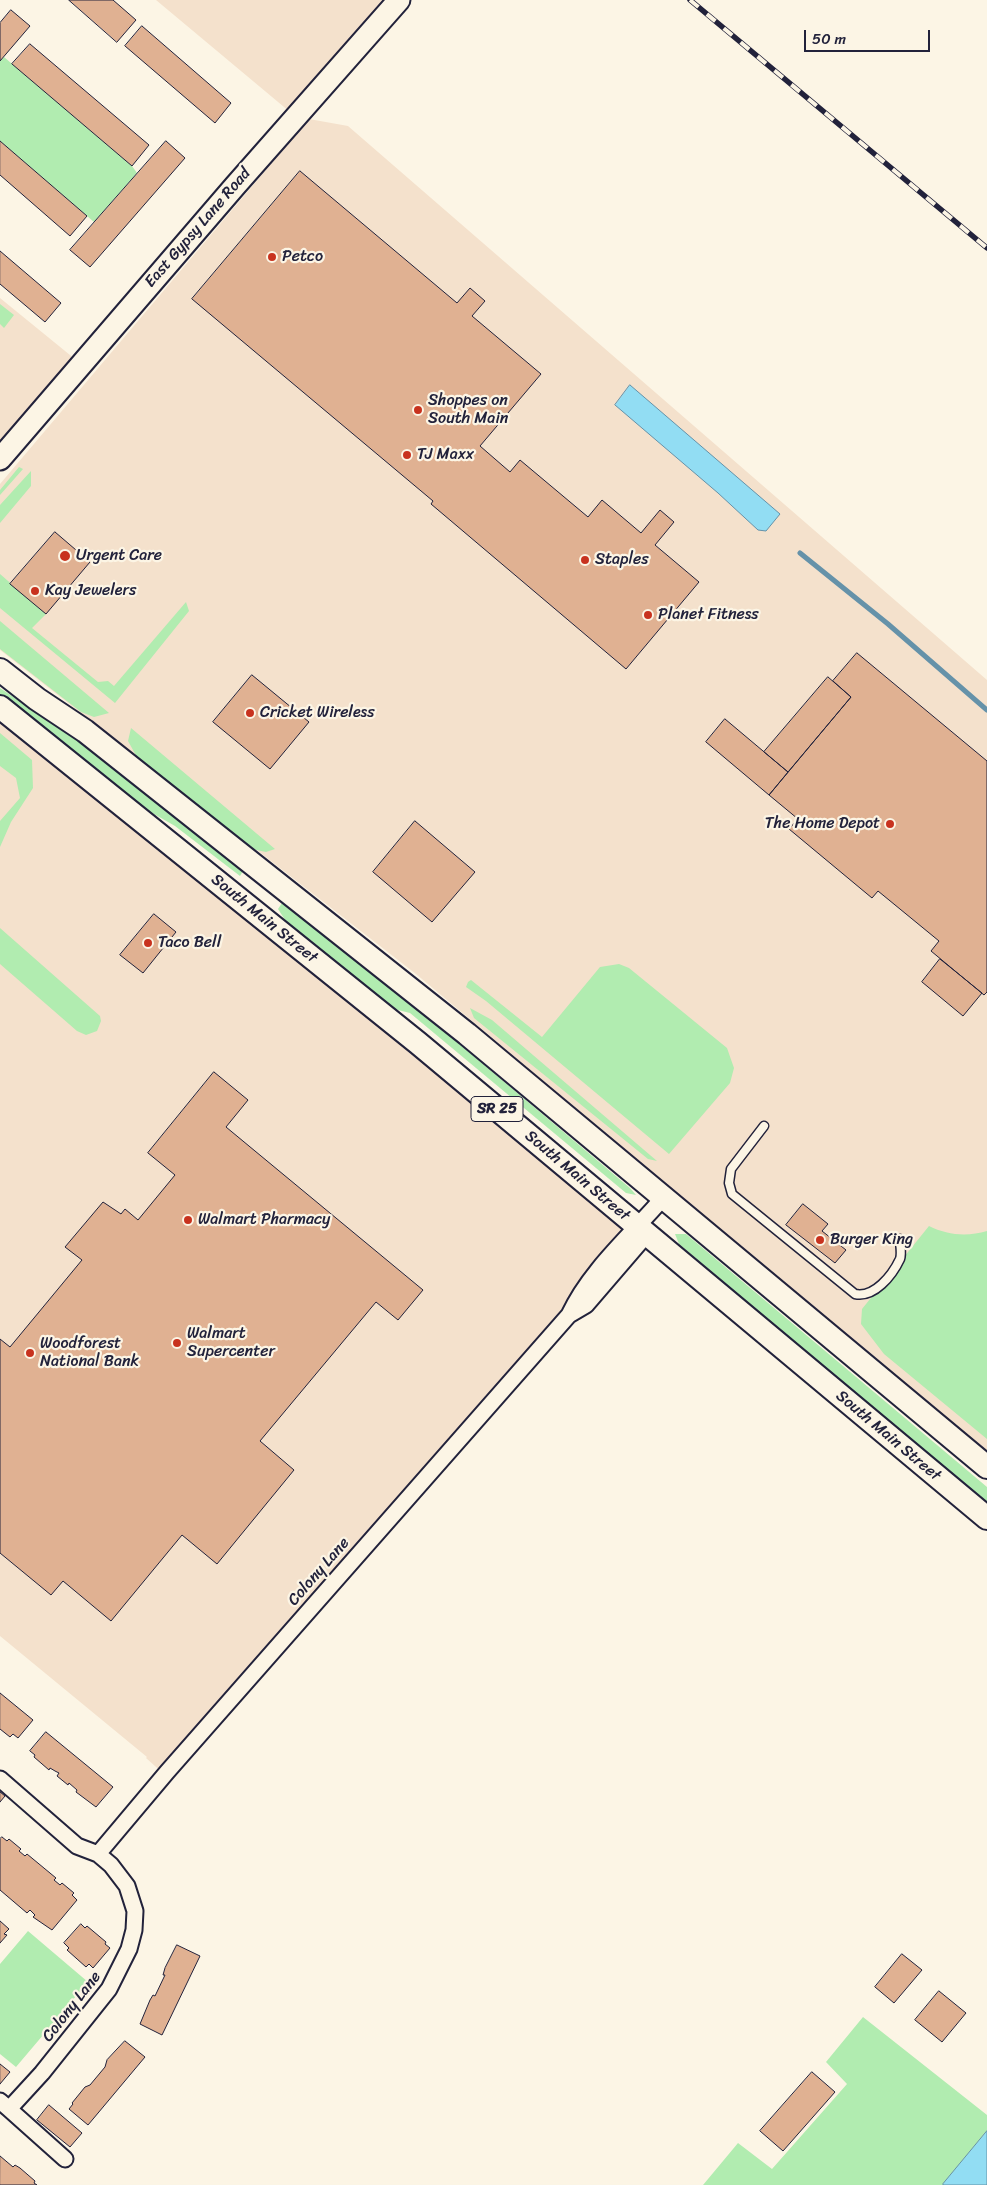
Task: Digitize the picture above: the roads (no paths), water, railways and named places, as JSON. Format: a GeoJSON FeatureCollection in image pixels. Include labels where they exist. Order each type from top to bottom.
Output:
{"type":"FeatureCollection","features":[{"type":"Feature","properties":{"kind":"main road","name":"East Gypsy Lane Road"},"geometry":{"type":"LineString","coordinates":[[0,459],[203,222],[399,0]]}},
{"type":"Feature","properties":{"kind":"main road","name":"SR 25"},"geometry":{"type":"LineString","coordinates":[[0,670],[85,731],[467,1034],[987,1467]]}},
{"type":"Feature","properties":{"kind":"main road","name":"South Main Street"},"geometry":{"type":"LineString","coordinates":[[0,707],[410,1037],[987,1518]]}},
{"type":"Feature","properties":{"kind":"street","name":"Colony Lane"},"geometry":{"type":"LineString","coordinates":[[98,1854],[173,1765],[569,1315],[577,1297],[614,1252],[642,1230],[663,1198]]}},
{"type":"Feature","properties":{"kind":"street","name":"Colony Lane"},"geometry":{"type":"LineString","coordinates":[[0,1779],[77,1846],[98,1854],[120,1875],[132,1898],[135,1924],[129,1950],[119,1973],[102,2000],[42,2073],[4,2105]]}},
{"type":"Feature","properties":{"kind":"street"},"geometry":{"type":"LineString","coordinates":[[4,2105],[65,2159]]}},
{"type":"Feature","properties":{"kind":"lane"},"geometry":{"type":"LineString","coordinates":[[764,1126],[730,1168],[729,1183],[732,1194],[855,1294],[864,1296],[873,1292],[885,1279],[901,1258],[900,1239]]}},
{"type":"Feature","properties":{"kind":"water"},"geometry":{"type":"Polygon","coordinates":[[[630,385],[780,514],[766,531],[758,530],[718,493],[615,405],[630,385]]]}},
{"type":"Feature","properties":{"kind":"water"},"geometry":{"type":"Polygon","coordinates":[[[987,2131],[987,2185],[943,2185],[943,2184],[987,2131]]]}},
{"type":"Feature","properties":{"kind":"waterway"},"geometry":{"type":"LineString","coordinates":[[800,553],[888,624],[987,710]]}},
{"type":"Feature","properties":{"kind":"railway"},"geometry":{"type":"LineString","coordinates":[[690,0],[987,248]]}},
{"type":"Feature","properties":{"kind":"place","name":"Petco"},"geometry":{"type":"Point","coordinates":[272,257]}},
{"type":"Feature","properties":{"kind":"place","name":"Shoppes on South Main"},"geometry":{"type":"Point","coordinates":[418,410]}},
{"type":"Feature","properties":{"kind":"place","name":"TJ Maxx"},"geometry":{"type":"Point","coordinates":[407,455]}},
{"type":"Feature","properties":{"kind":"place","name":"Urgent Care"},"geometry":{"type":"Point","coordinates":[65,556]}},
{"type":"Feature","properties":{"kind":"place","name":"Staples"},"geometry":{"type":"Point","coordinates":[585,560]}},
{"type":"Feature","properties":{"kind":"place","name":"Kay Jewelers"},"geometry":{"type":"Point","coordinates":[35,591]}},
{"type":"Feature","properties":{"kind":"place","name":"Planet Fitness"},"geometry":{"type":"Point","coordinates":[648,615]}},
{"type":"Feature","properties":{"kind":"place","name":"Cricket Wireless"},"geometry":{"type":"Point","coordinates":[250,713]}},
{"type":"Feature","properties":{"kind":"place","name":"The Home Depot"},"geometry":{"type":"Point","coordinates":[890,824]}},
{"type":"Feature","properties":{"kind":"place","name":"Taco Bell"},"geometry":{"type":"Point","coordinates":[148,943]}},
{"type":"Feature","properties":{"kind":"place","name":"Walmart Pharmacy"},"geometry":{"type":"Point","coordinates":[188,1220]}},
{"type":"Feature","properties":{"kind":"place","name":"Burger King"},"geometry":{"type":"Point","coordinates":[820,1240]}},
{"type":"Feature","properties":{"kind":"place","name":"Walmart Supercenter"},"geometry":{"type":"Point","coordinates":[177,1343]}},
{"type":"Feature","properties":{"kind":"place","name":"Woodforest National Bank"},"geometry":{"type":"Point","coordinates":[30,1353]}}]}
